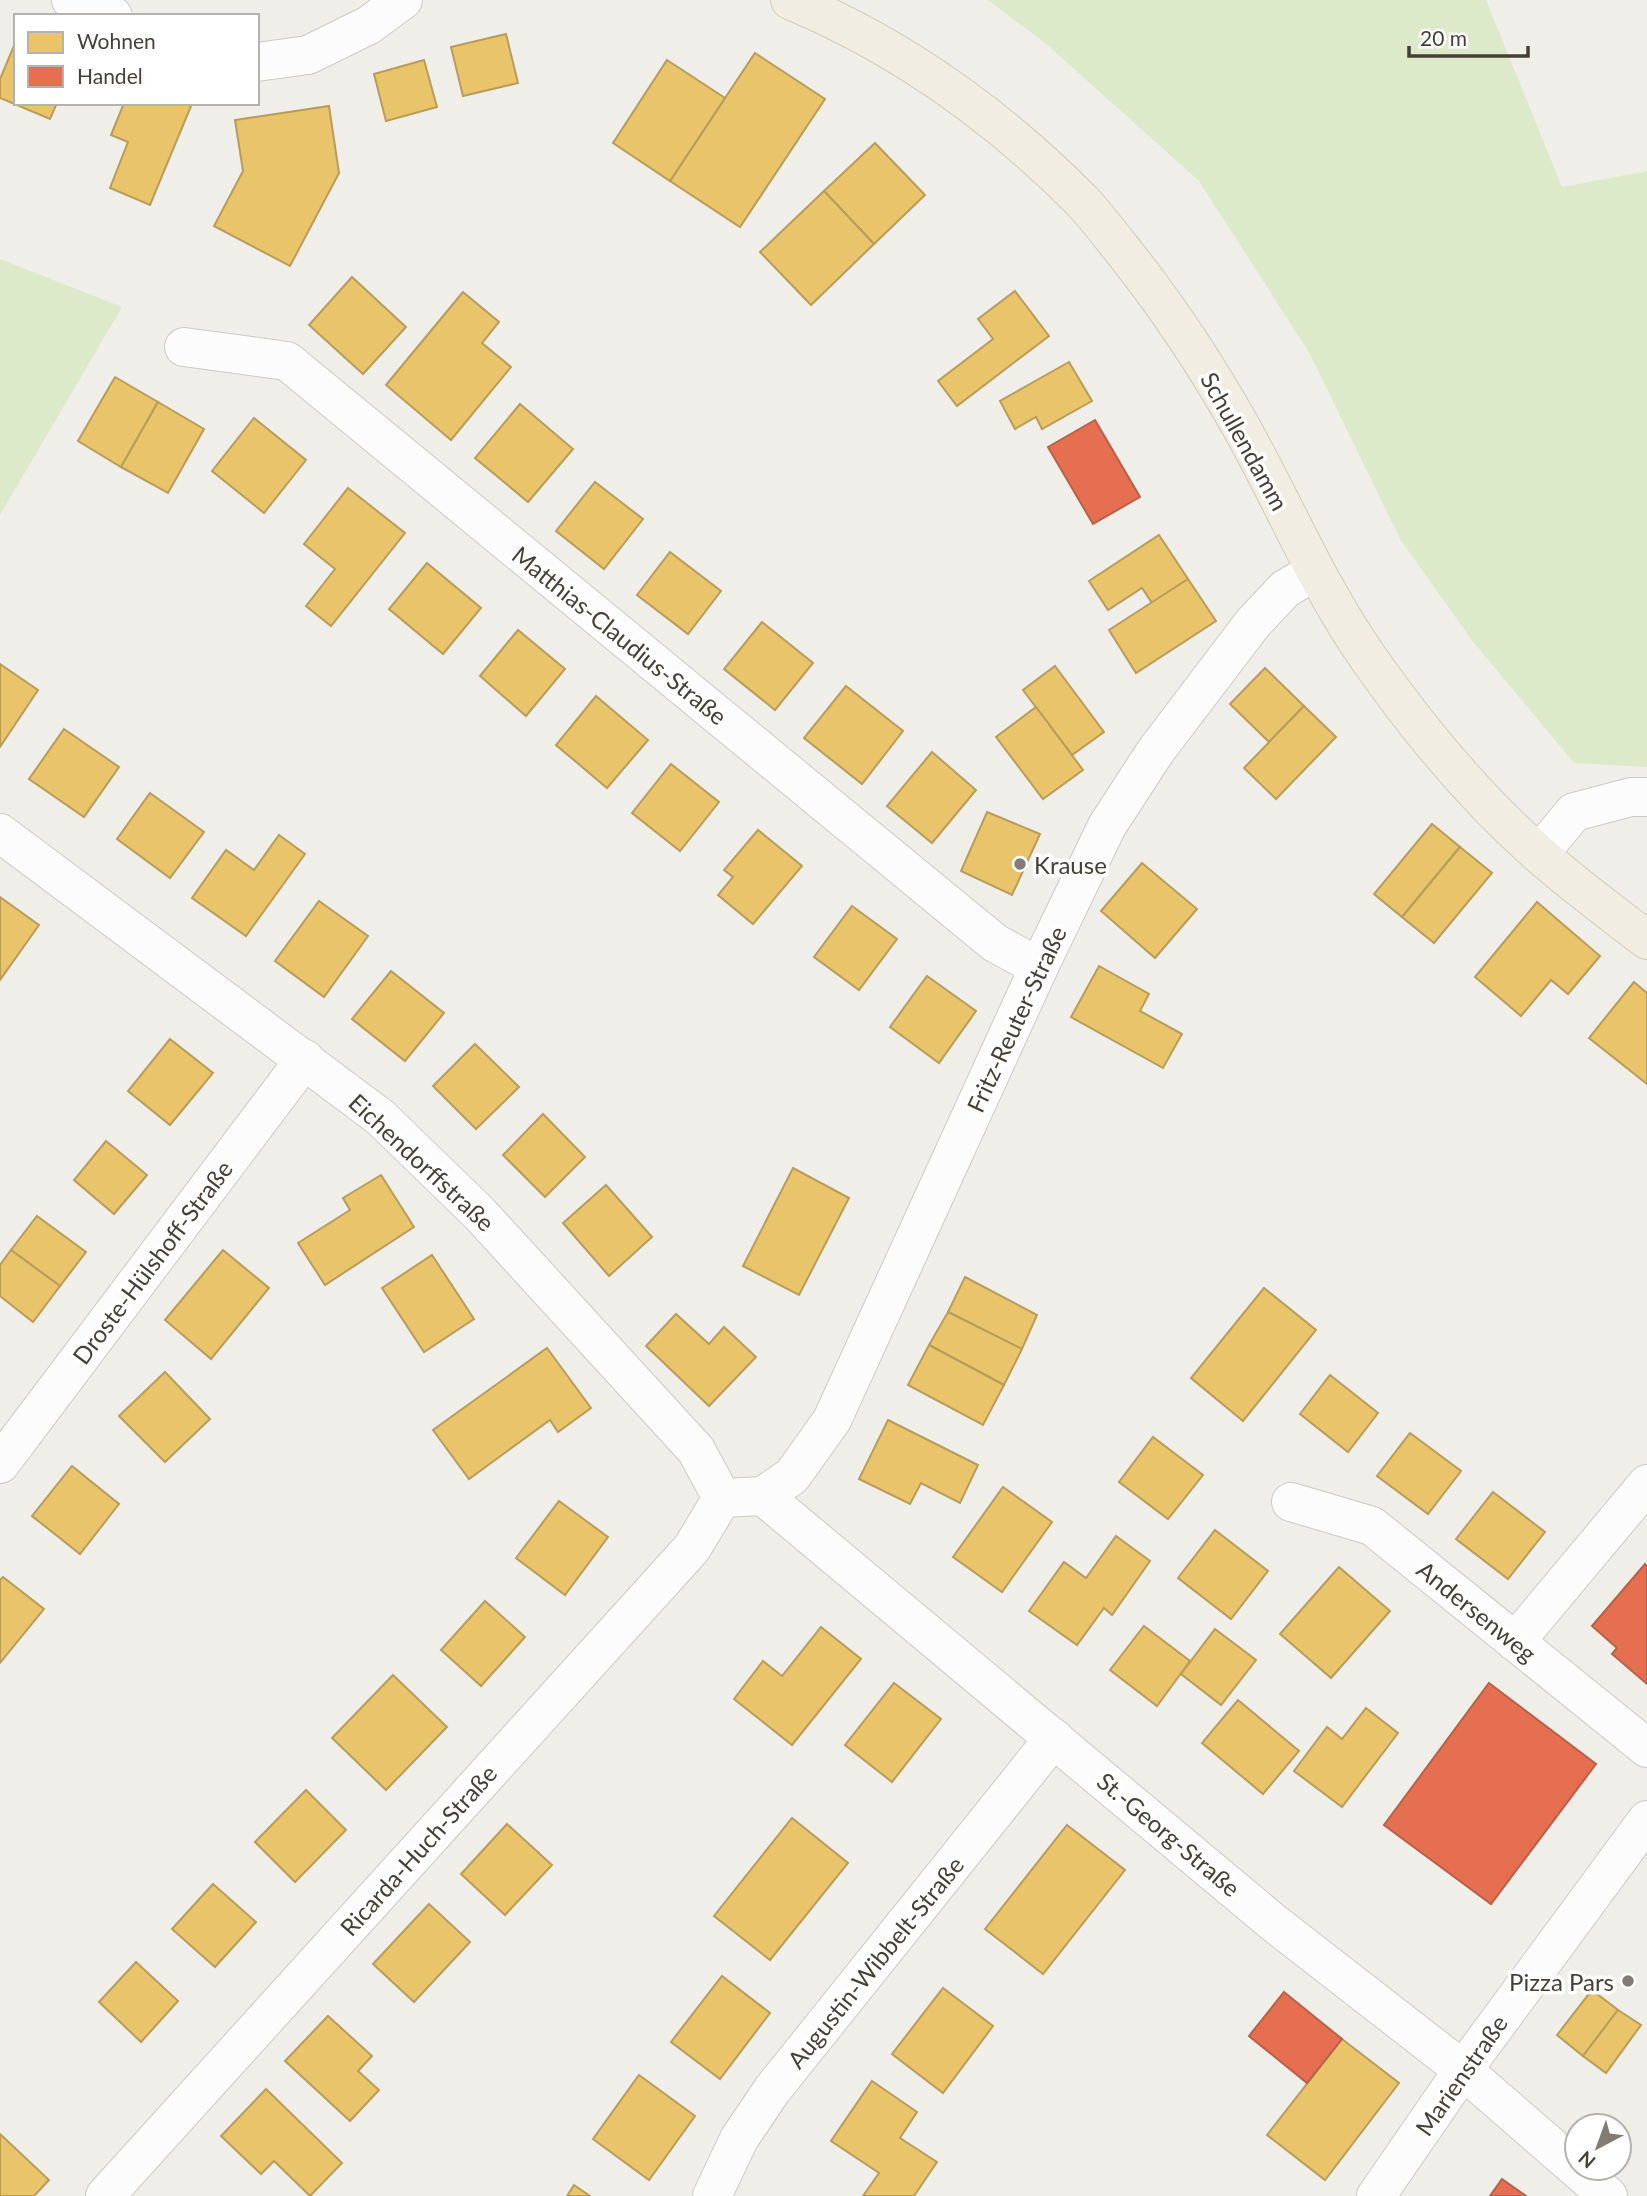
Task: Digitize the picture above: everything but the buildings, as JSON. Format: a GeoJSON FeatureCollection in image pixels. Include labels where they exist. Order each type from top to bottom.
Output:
{"type":"FeatureCollection","features":[{"type":"Feature","properties":{"kind":"main road","name":"Schullendamm"},"geometry":{"type":"LineString","coordinates":[[790,0],[855,31],[926,71],[1007,131],[1084,204],[1174,316],[1241,426],[1315,571],[1367,656],[1408,713],[1472,789],[1539,854],[1647,940]]}},
{"type":"Feature","properties":{"kind":"street"},"geometry":{"type":"LineString","coordinates":[[71,0],[108,14]]}},
{"type":"Feature","properties":{"kind":"street"},"geometry":{"type":"LineString","coordinates":[[259,62],[308,55],[369,25],[403,0]]}},
{"type":"Feature","properties":{"kind":"street","name":"Matthias-Claudius-Straße"},"geometry":{"type":"LineString","coordinates":[[184,347],[287,361],[995,943],[1039,967]]}},
{"type":"Feature","properties":{"kind":"street","name":"Fritz-Reuter-Straße"},"geometry":{"type":"LineString","coordinates":[[763,1496],[792,1476],[832,1420],[1039,967],[1107,827],[1155,752],[1253,623],[1285,589],[1315,571]]}},
{"type":"Feature","properties":{"kind":"street"},"geometry":{"type":"LineString","coordinates":[[1539,854],[1574,812],[1631,797],[1647,797]]}},
{"type":"Feature","properties":{"kind":"street","name":"Eichendorffstraße"},"geometry":{"type":"LineString","coordinates":[[0,833],[380,1117],[480,1214],[696,1450],[722,1498]]}},
{"type":"Feature","properties":{"kind":"street","name":"Droste-Hülshoff-Straße"},"geometry":{"type":"LineString","coordinates":[[0,1464],[305,1059]]}},
{"type":"Feature","properties":{"kind":"street"},"geometry":{"type":"LineString","coordinates":[[1515,1642],[1647,1484]]}},
{"type":"Feature","properties":{"kind":"street"},"geometry":{"type":"LineString","coordinates":[[722,1498],[763,1496]]}},
{"type":"Feature","properties":{"kind":"street","name":"St.-Georg-Straße"},"geometry":{"type":"LineString","coordinates":[[763,1496],[1274,1923],[1463,2070],[1608,2196]]}},
{"type":"Feature","properties":{"kind":"street","name":"Ricarda-Huch-Straße"},"geometry":{"type":"LineString","coordinates":[[105,2196],[692,1548],[722,1498]]}},
{"type":"Feature","properties":{"kind":"street","name":"Andersenweg"},"geometry":{"type":"LineString","coordinates":[[1291,1502],[1372,1526],[1647,1748]]}},
{"type":"Feature","properties":{"kind":"street","name":"Augustin-Wibbelt-Straße"},"geometry":{"type":"LineString","coordinates":[[712,2196],[739,2139],[772,2090],[1054,1738]]}},
{"type":"Feature","properties":{"kind":"street","name":"Marienstraße"},"geometry":{"type":"LineString","coordinates":[[1376,2196],[1463,2070],[1647,1820]]}},
{"type":"Feature","properties":{"kind":"green space"},"geometry":{"type":"Polygon","coordinates":[[[988,0],[1486,0],[1562,187],[1647,171],[1647,767],[1574,763],[1471,639],[1400,539],[1310,354],[1199,181],[1045,43],[988,0]]]}},
{"type":"Feature","properties":{"kind":"green space"},"geometry":{"type":"Polygon","coordinates":[[[0,259],[122,307],[0,515],[0,259]]]}},
{"type":"Feature","properties":{"kind":"place","name":"Krause"},"geometry":{"type":"Point","coordinates":[1020,864]}},
{"type":"Feature","properties":{"kind":"place","name":"Pizza Pars"},"geometry":{"type":"Point","coordinates":[1628,1981]}}]}
